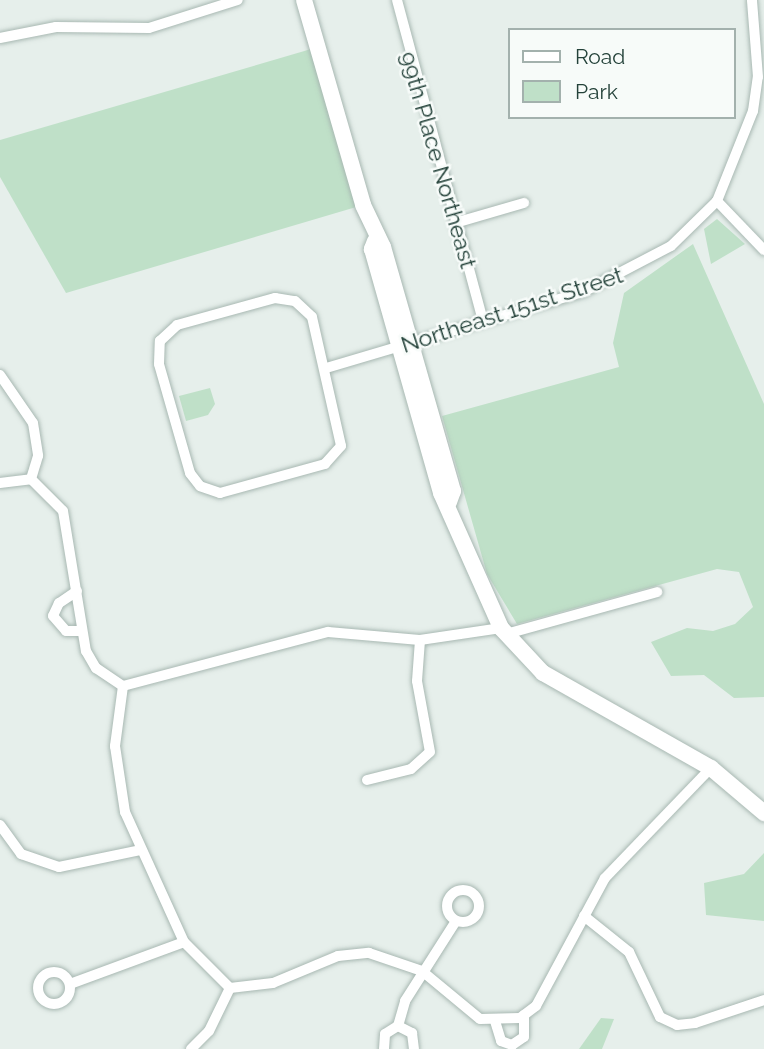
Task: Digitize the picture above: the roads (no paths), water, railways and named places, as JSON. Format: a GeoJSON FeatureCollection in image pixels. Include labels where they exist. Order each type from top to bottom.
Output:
{"type":"FeatureCollection","features":[{"type":"Feature","properties":{"kind":"main road"},"geometry":{"type":"LineString","coordinates":[[304,0],[375,241],[383,247],[441,493],[449,502],[470,568],[503,631],[543,673],[711,768],[764,813]]}},
{"type":"Feature","properties":{"kind":"street"},"geometry":{"type":"LineString","coordinates":[[0,38],[56,27],[149,28],[238,0]]}},
{"type":"Feature","properties":{"kind":"street","name":"99th Place Northeast"},"geometry":{"type":"LineString","coordinates":[[397,0],[483,321]]}},
{"type":"Feature","properties":{"kind":"street"},"geometry":{"type":"LineString","coordinates":[[752,0],[760,96],[718,201],[764,250]]}},
{"type":"Feature","properties":{"kind":"street","name":"Northeast 151st Street"},"geometry":{"type":"LineString","coordinates":[[326,368],[619,279],[671,246],[718,201]]}},
{"type":"Feature","properties":{"kind":"street"},"geometry":{"type":"LineString","coordinates":[[456,223],[524,203]]}},
{"type":"Feature","properties":{"kind":"street"},"geometry":{"type":"LineString","coordinates":[[275,298],[295,300],[312,317],[326,368],[342,429],[337,455],[231,491],[209,490],[190,473],[159,364],[160,341],[177,325],[275,298]]}},
{"type":"Feature","properties":{"kind":"street"},"geometry":{"type":"LineString","coordinates":[[0,375],[33,423],[38,456],[31,479]]}},
{"type":"Feature","properties":{"kind":"street"},"geometry":{"type":"LineString","coordinates":[[0,483],[31,479]]}},
{"type":"Feature","properties":{"kind":"street"},"geometry":{"type":"LineString","coordinates":[[31,479],[63,511],[81,631],[96,668],[123,686],[328,632],[420,640],[503,631],[657,592]]}},
{"type":"Feature","properties":{"kind":"street"},"geometry":{"type":"LineString","coordinates":[[76,591],[59,603],[53,616],[66,631],[81,631]]}},
{"type":"Feature","properties":{"kind":"street"},"geometry":{"type":"LineString","coordinates":[[368,780],[411,769],[430,752],[417,681],[420,640]]}},
{"type":"Feature","properties":{"kind":"street"},"geometry":{"type":"LineString","coordinates":[[123,686],[119,783],[141,850],[184,942],[230,988]]}},
{"type":"Feature","properties":{"kind":"street"},"geometry":{"type":"LineString","coordinates":[[230,988],[273,983],[356,953],[391,957],[422,971],[468,1013],[495,1021],[524,1015],[536,1006],[604,878],[711,768]]}},
{"type":"Feature","properties":{"kind":"street"},"geometry":{"type":"LineString","coordinates":[[0,825],[21,854],[59,867],[141,850]]}},
{"type":"Feature","properties":{"kind":"street"},"geometry":{"type":"LineString","coordinates":[[584,916],[629,952],[660,1017],[677,1025],[695,1023],[764,999]]}},
{"type":"Feature","properties":{"kind":"street"},"geometry":{"type":"LineString","coordinates":[[384,1049],[385,1034],[398,1026],[422,971],[456,921]]}},
{"type":"Feature","properties":{"kind":"street"},"geometry":{"type":"LineString","coordinates":[[70,984],[184,942]]}},
{"type":"Feature","properties":{"kind":"street"},"geometry":{"type":"LineString","coordinates":[[191,1049],[209,1031],[230,988]]}},
{"type":"Feature","properties":{"kind":"street"},"geometry":{"type":"LineString","coordinates":[[495,1021],[501,1041],[512,1045],[526,1032],[524,1015]]}},
{"type":"Feature","properties":{"kind":"street"},"geometry":{"type":"LineString","coordinates":[[398,1026],[412,1032],[414,1049]]}}]}
